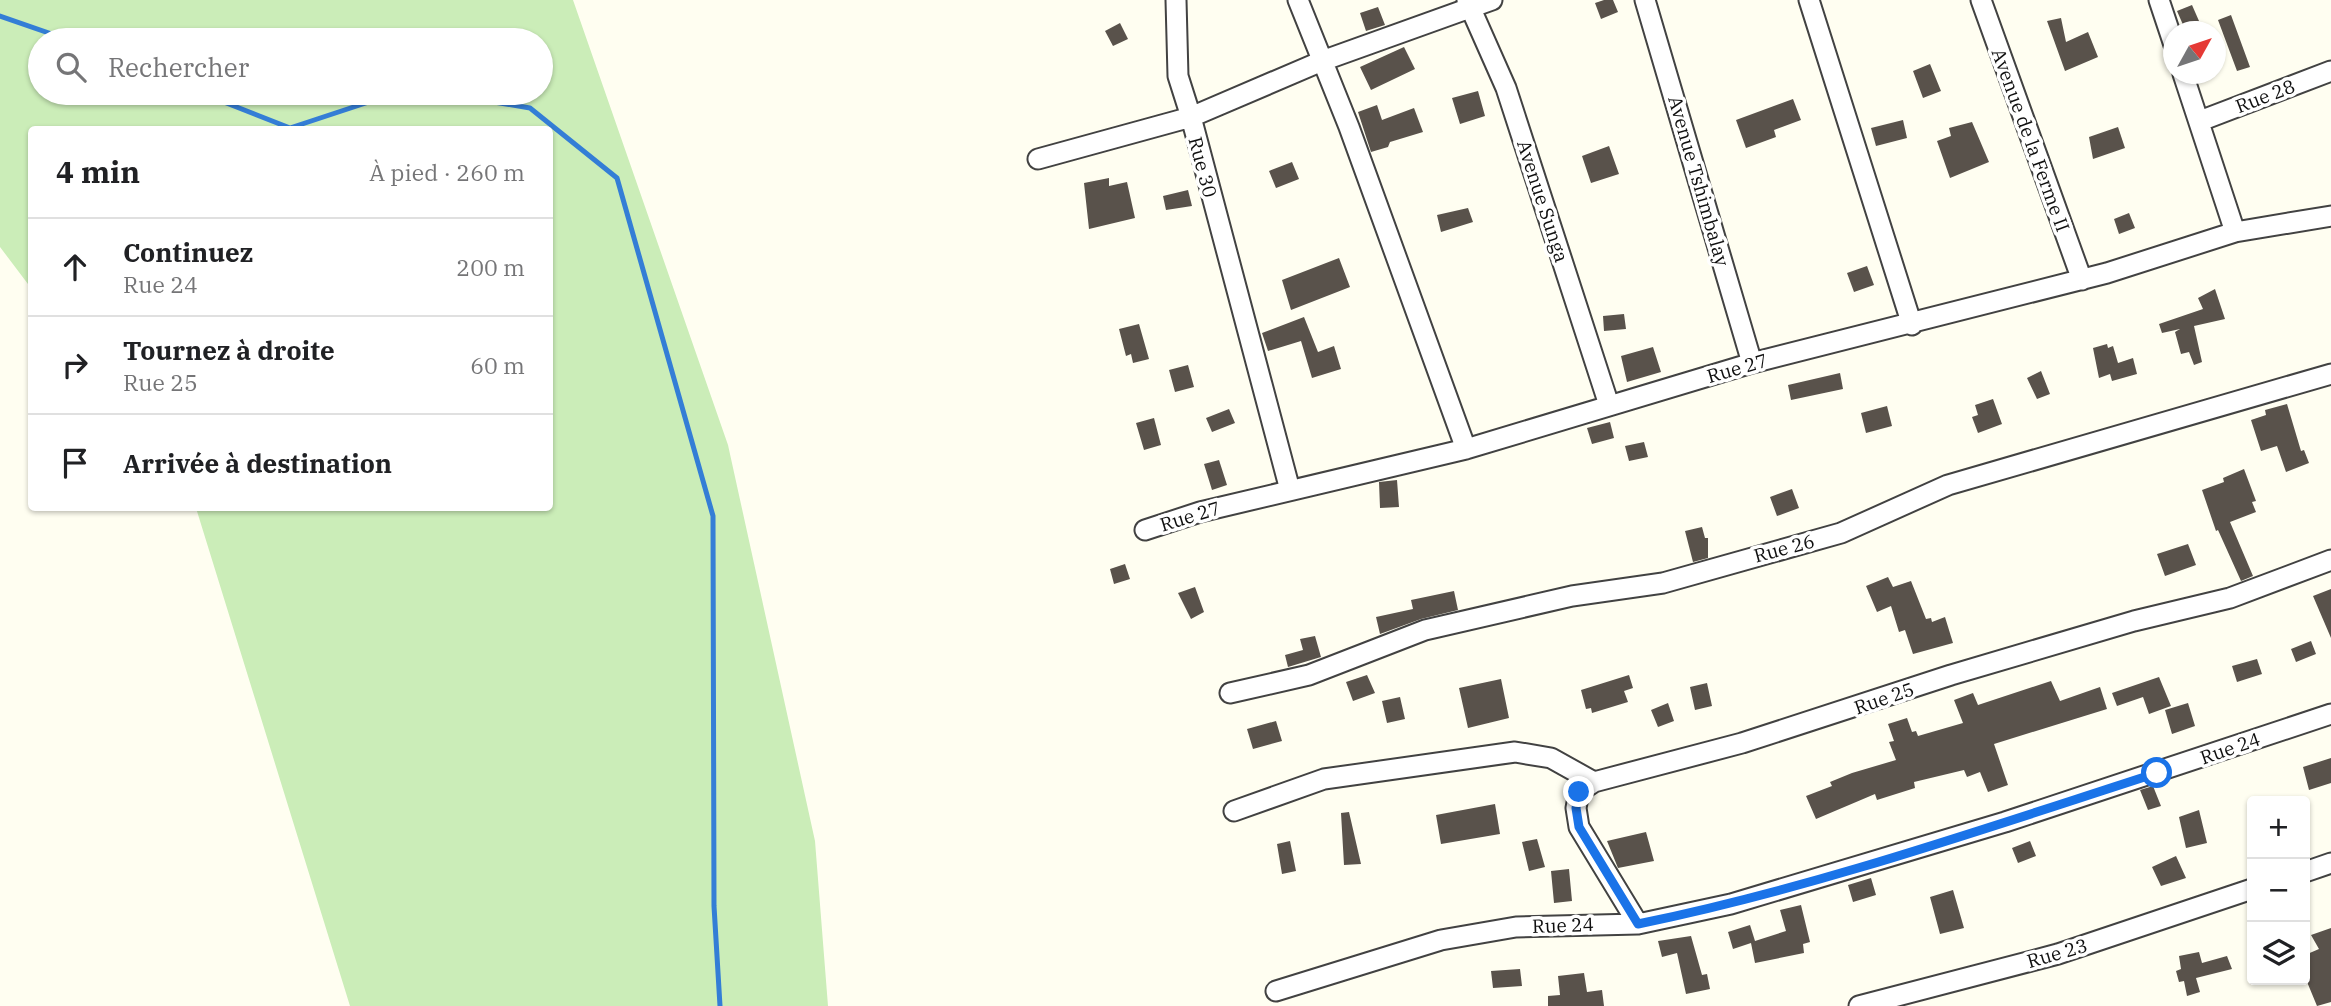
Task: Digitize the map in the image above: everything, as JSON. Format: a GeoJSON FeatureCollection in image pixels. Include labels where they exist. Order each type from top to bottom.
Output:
{"type":"FeatureCollection","features":[{"type":"Feature","properties":{"kind":"street"},"geometry":{"type":"LineString","coordinates":[[1038,159],[1191,117],[1178,76],[1176,0]]}},
{"type":"Feature","properties":{"kind":"street"},"geometry":{"type":"LineString","coordinates":[[1298,0],[1466,449]]}},
{"type":"Feature","properties":{"kind":"street","name":"Rue 30"},"geometry":{"type":"LineString","coordinates":[[1290,489],[1191,117],[1468,3],[1492,0]]}},
{"type":"Feature","properties":{"kind":"street","name":"Avenue Tshimbalay"},"geometry":{"type":"LineString","coordinates":[[1645,0],[1752,363]]}},
{"type":"Feature","properties":{"kind":"street"},"geometry":{"type":"LineString","coordinates":[[1809,0],[1912,325]]}},
{"type":"Feature","properties":{"kind":"street","name":"Avenue de la Ferme II"},"geometry":{"type":"LineString","coordinates":[[1981,0],[2082,280]]}},
{"type":"Feature","properties":{"kind":"street"},"geometry":{"type":"LineString","coordinates":[[2159,0],[2166,21]]}},
{"type":"Feature","properties":{"kind":"street","name":"Avenue Sunga"},"geometry":{"type":"LineString","coordinates":[[1468,3],[1506,88],[1609,405]]}},
{"type":"Feature","properties":{"kind":"street","name":"Rue 28"},"geometry":{"type":"LineString","coordinates":[[2200,121],[2331,71]]}},
{"type":"Feature","properties":{"kind":"street"},"geometry":{"type":"LineString","coordinates":[[2187,84],[2235,232]]}},
{"type":"Feature","properties":{"kind":"street","name":"Rue 27"},"geometry":{"type":"LineString","coordinates":[[1145,530],[1200,512],[1290,489],[1466,449],[1752,363],[1912,325],[2082,280],[2235,232],[2331,216]]}},
{"type":"Feature","properties":{"kind":"street","name":"Rue 26"},"geometry":{"type":"LineString","coordinates":[[1230,694],[1308,675],[1425,630],[1572,596],[1664,583],[1840,533],[1948,485],[2331,374]]}},
{"type":"Feature","properties":{"kind":"street","name":"Rue 25"},"geometry":{"type":"LineString","coordinates":[[1594,782],[1742,743],[1951,675],[2134,621],[2230,598],[2331,560]]}},
{"type":"Feature","properties":{"kind":"street","name":"Rue 24"},"geometry":{"type":"LineString","coordinates":[[1276,991],[1441,940],[1516,927],[1638,924],[1731,904],[2005,822],[2331,714]]}},
{"type":"Feature","properties":{"kind":"street"},"geometry":{"type":"LineString","coordinates":[[1234,811],[1324,779],[1515,752],[1551,758],[1594,782],[1579,792],[1576,808],[1579,827],[1638,924]]}},
{"type":"Feature","properties":{"kind":"street"},"geometry":{"type":"LineString","coordinates":[[2310,870],[2331,863]]}},
{"type":"Feature","properties":{"kind":"street","name":"Rue 23"},"geometry":{"type":"LineString","coordinates":[[1859,1006],[2058,954],[2247,891]]}},
{"type":"Feature","properties":{"kind":"green space"},"geometry":{"type":"Polygon","coordinates":[[[0,0],[573,0],[728,445],[815,841],[828,1006],[350,1006],[197,511],[553,511],[553,126],[28,126],[28,284],[0,247],[0,0]]]}},
{"type":"Feature","properties":{"kind":"building"},"geometry":{"type":"Polygon","coordinates":[[[1613,0],[1618,12],[1601,19],[1595,3],[1613,0]]]}},
{"type":"Feature","properties":{"kind":"building"},"geometry":{"type":"Polygon","coordinates":[[[2192,5],[2199,21],[2181,21],[2177,11],[2192,5]]]}},
{"type":"Feature","properties":{"kind":"building"},"geometry":{"type":"Polygon","coordinates":[[[1378,7],[1385,25],[1366,31],[1360,13],[1378,7]]]}},
{"type":"Feature","properties":{"kind":"building"},"geometry":{"type":"Polygon","coordinates":[[[2231,15],[2250,67],[2237,71],[2226,41],[2226,21],[2218,20],[2231,15]]]}},
{"type":"Feature","properties":{"kind":"building"},"geometry":{"type":"Polygon","coordinates":[[[2061,18],[2066,42],[2088,32],[2098,57],[2065,71],[2047,21],[2061,18]]]}},
{"type":"Feature","properties":{"kind":"building"},"geometry":{"type":"Polygon","coordinates":[[[1120,23],[1128,39],[1113,46],[1105,31],[1120,23]]]}},
{"type":"Feature","properties":{"kind":"building"},"geometry":{"type":"Polygon","coordinates":[[[1404,47],[1415,69],[1371,90],[1360,67],[1404,47]]]}},
{"type":"Feature","properties":{"kind":"building"},"geometry":{"type":"Polygon","coordinates":[[[1930,64],[1941,91],[1923,98],[1913,71],[1930,64]]]}},
{"type":"Feature","properties":{"kind":"building"},"geometry":{"type":"Polygon","coordinates":[[[1478,91],[1485,116],[1460,124],[1452,98],[1478,91]]]}},
{"type":"Feature","properties":{"kind":"building"},"geometry":{"type":"Polygon","coordinates":[[[1793,99],[1801,120],[1774,130],[1776,137],[1746,148],[1736,120],[1793,99]]]}},
{"type":"Feature","properties":{"kind":"building"},"geometry":{"type":"Polygon","coordinates":[[[1377,105],[1382,120],[1414,108],[1423,132],[1390,142],[1388,147],[1371,152],[1358,112],[1377,105]]]}},
{"type":"Feature","properties":{"kind":"building"},"geometry":{"type":"Polygon","coordinates":[[[1903,120],[1907,138],[1876,146],[1871,128],[1903,120]]]}},
{"type":"Feature","properties":{"kind":"building"},"geometry":{"type":"Polygon","coordinates":[[[1972,122],[1989,162],[1950,178],[1937,141],[1951,136],[1949,128],[1972,122]]]}},
{"type":"Feature","properties":{"kind":"building"},"geometry":{"type":"Polygon","coordinates":[[[2118,127],[2125,148],[2093,159],[2089,137],[2118,127]]]}},
{"type":"Feature","properties":{"kind":"building"},"geometry":{"type":"Polygon","coordinates":[[[1609,146],[1619,174],[1591,183],[1582,156],[1609,146]]]}},
{"type":"Feature","properties":{"kind":"building"},"geometry":{"type":"Polygon","coordinates":[[[1292,162],[1299,179],[1276,188],[1269,171],[1292,162]]]}},
{"type":"Feature","properties":{"kind":"building"},"geometry":{"type":"Polygon","coordinates":[[[1109,178],[1109,186],[1127,182],[1135,218],[1089,229],[1084,183],[1109,178]]]}},
{"type":"Feature","properties":{"kind":"building"},"geometry":{"type":"Polygon","coordinates":[[[1188,190],[1192,206],[1166,210],[1163,196],[1188,190]]]}},
{"type":"Feature","properties":{"kind":"building"},"geometry":{"type":"Polygon","coordinates":[[[1468,208],[1473,222],[1441,232],[1437,215],[1468,208]]]}},
{"type":"Feature","properties":{"kind":"building"},"geometry":{"type":"Polygon","coordinates":[[[2129,213],[2135,228],[2119,234],[2114,219],[2129,213]]]}},
{"type":"Feature","properties":{"kind":"building"},"geometry":{"type":"Polygon","coordinates":[[[1339,258],[1350,287],[1291,310],[1282,280],[1339,258]]]}},
{"type":"Feature","properties":{"kind":"building"},"geometry":{"type":"Polygon","coordinates":[[[1867,266],[1874,285],[1854,292],[1847,273],[1867,266]]]}},
{"type":"Feature","properties":{"kind":"building"},"geometry":{"type":"Polygon","coordinates":[[[2215,289],[2225,319],[2194,326],[2202,362],[2194,365],[2189,352],[2181,354],[2175,332],[2180,329],[2162,333],[2159,324],[2203,309],[2198,298],[2215,289]]]}},
{"type":"Feature","properties":{"kind":"building"},"geometry":{"type":"Polygon","coordinates":[[[1624,314],[1626,329],[1604,331],[1603,316],[1624,314]]]}},
{"type":"Feature","properties":{"kind":"building"},"geometry":{"type":"Polygon","coordinates":[[[1304,317],[1318,352],[1334,346],[1341,369],[1312,378],[1301,341],[1268,351],[1262,333],[1304,317]]]}},
{"type":"Feature","properties":{"kind":"building"},"geometry":{"type":"Polygon","coordinates":[[[1139,324],[1149,359],[1133,363],[1131,354],[1126,356],[1119,329],[1139,324]]]}},
{"type":"Feature","properties":{"kind":"building"},"geometry":{"type":"Polygon","coordinates":[[[2107,344],[2108,348],[2113,346],[2118,363],[2133,358],[2137,374],[2112,381],[2110,374],[2099,378],[2093,348],[2107,344]]]}},
{"type":"Feature","properties":{"kind":"building"},"geometry":{"type":"Polygon","coordinates":[[[1653,347],[1661,372],[1627,382],[1621,356],[1653,347]]]}},
{"type":"Feature","properties":{"kind":"building"},"geometry":{"type":"Polygon","coordinates":[[[1188,365],[1194,387],[1175,392],[1169,370],[1188,365]]]}},
{"type":"Feature","properties":{"kind":"building"},"geometry":{"type":"Polygon","coordinates":[[[2041,371],[2050,394],[2037,399],[2027,378],[2041,371]]]}},
{"type":"Feature","properties":{"kind":"building"},"geometry":{"type":"Polygon","coordinates":[[[1840,373],[1843,389],[1791,400],[1788,385],[1840,373]]]}},
{"type":"Feature","properties":{"kind":"building"},"geometry":{"type":"Polygon","coordinates":[[[1993,399],[2002,424],[1978,433],[1972,417],[1978,415],[1975,405],[1993,399]]]}},
{"type":"Feature","properties":{"kind":"building"},"geometry":{"type":"Polygon","coordinates":[[[2287,404],[2301,451],[2304,450],[2309,463],[2286,472],[2277,446],[2261,451],[2251,420],[2266,415],[2265,410],[2287,404]]]}},
{"type":"Feature","properties":{"kind":"building"},"geometry":{"type":"Polygon","coordinates":[[[1887,406],[1892,426],[1866,433],[1861,413],[1887,406]]]}},
{"type":"Feature","properties":{"kind":"building"},"geometry":{"type":"Polygon","coordinates":[[[1229,409],[1235,423],[1212,432],[1206,418],[1229,409]]]}},
{"type":"Feature","properties":{"kind":"building"},"geometry":{"type":"Polygon","coordinates":[[[1154,418],[1161,445],[1144,450],[1136,423],[1154,418]]]}},
{"type":"Feature","properties":{"kind":"building"},"geometry":{"type":"Polygon","coordinates":[[[1610,422],[1614,438],[1592,444],[1587,428],[1610,422]]]}},
{"type":"Feature","properties":{"kind":"building"},"geometry":{"type":"Polygon","coordinates":[[[1644,442],[1648,457],[1629,461],[1625,446],[1644,442]]]}},
{"type":"Feature","properties":{"kind":"building"},"geometry":{"type":"Polygon","coordinates":[[[1219,460],[1227,485],[1212,490],[1204,464],[1219,460]]]}},
{"type":"Feature","properties":{"kind":"building"},"geometry":{"type":"Polygon","coordinates":[[[2244,469],[2256,501],[2252,502],[2256,512],[2230,522],[2253,576],[2241,581],[2218,530],[2216,531],[2202,490],[2224,482],[2223,478],[2244,469]]]}},
{"type":"Feature","properties":{"kind":"building"},"geometry":{"type":"Polygon","coordinates":[[[1397,480],[1399,507],[1380,508],[1379,482],[1397,480]]]}},
{"type":"Feature","properties":{"kind":"building"},"geometry":{"type":"Polygon","coordinates":[[[1792,489],[1799,508],[1777,516],[1770,497],[1792,489]]]}},
{"type":"Feature","properties":{"kind":"building"},"geometry":{"type":"Polygon","coordinates":[[[1702,527],[1705,538],[1708,538],[1708,558],[1693,562],[1685,531],[1702,527]]]}},
{"type":"Feature","properties":{"kind":"building"},"geometry":{"type":"Polygon","coordinates":[[[2188,544],[2196,565],[2165,576],[2157,554],[2188,544]]]}},
{"type":"Feature","properties":{"kind":"building"},"geometry":{"type":"Polygon","coordinates":[[[1125,564],[1130,579],[1114,584],[1110,569],[1125,564]]]}},
{"type":"Feature","properties":{"kind":"building"},"geometry":{"type":"Polygon","coordinates":[[[1888,577],[1893,587],[1911,581],[1926,619],[1931,618],[1932,622],[1945,617],[1953,643],[1913,654],[1905,630],[1899,632],[1891,606],[1877,612],[1866,586],[1888,577]]]}},
{"type":"Feature","properties":{"kind":"building"},"geometry":{"type":"Polygon","coordinates":[[[1195,587],[1204,612],[1191,619],[1178,593],[1195,587]]]}},
{"type":"Feature","properties":{"kind":"building"},"geometry":{"type":"Polygon","coordinates":[[[2331,589],[2331,638],[2313,596],[2331,589]]]}},
{"type":"Feature","properties":{"kind":"building"},"geometry":{"type":"Polygon","coordinates":[[[1454,591],[1458,610],[1421,619],[1380,634],[1376,617],[1413,609],[1411,600],[1454,591]]]}},
{"type":"Feature","properties":{"kind":"building"},"geometry":{"type":"Polygon","coordinates":[[[1315,636],[1321,657],[1288,667],[1285,655],[1303,650],[1300,639],[1315,636]]]}},
{"type":"Feature","properties":{"kind":"building"},"geometry":{"type":"Polygon","coordinates":[[[2311,641],[2316,654],[2296,662],[2291,649],[2311,641]]]}},
{"type":"Feature","properties":{"kind":"building"},"geometry":{"type":"Polygon","coordinates":[[[2257,659],[2262,674],[2237,682],[2232,666],[2257,659]]]}},
{"type":"Feature","properties":{"kind":"building"},"geometry":{"type":"Polygon","coordinates":[[[1367,675],[1375,693],[1353,701],[1346,682],[1367,675]]]}},
{"type":"Feature","properties":{"kind":"building"},"geometry":{"type":"Polygon","coordinates":[[[1629,675],[1633,688],[1624,691],[1628,702],[1592,713],[1591,708],[1586,709],[1581,690],[1629,675]]]}},
{"type":"Feature","properties":{"kind":"building"},"geometry":{"type":"Polygon","coordinates":[[[2159,677],[2171,706],[2149,714],[2143,697],[2117,706],[2112,693],[2159,677]]]}},
{"type":"Feature","properties":{"kind":"building"},"geometry":{"type":"Polygon","coordinates":[[[1501,679],[1509,718],[1468,728],[1459,688],[1501,679]]]}},
{"type":"Feature","properties":{"kind":"building"},"geometry":{"type":"Polygon","coordinates":[[[2051,681],[2060,701],[2100,687],[2107,709],[1994,744],[2008,785],[1988,792],[1980,772],[1967,777],[1964,770],[1914,782],[1915,788],[1877,800],[1875,794],[1816,819],[1806,796],[1832,786],[1830,782],[1852,773],[1896,760],[1889,742],[1894,741],[1888,724],[1907,718],[1912,732],[1916,731],[1918,736],[1963,723],[1954,700],[1973,693],[1978,705],[2051,681]]]}},
{"type":"Feature","properties":{"kind":"building"},"geometry":{"type":"Polygon","coordinates":[[[1707,683],[1712,706],[1695,710],[1690,687],[1707,683]]]}},
{"type":"Feature","properties":{"kind":"building"},"geometry":{"type":"Polygon","coordinates":[[[1400,697],[1405,719],[1387,723],[1382,701],[1400,697]]]}},
{"type":"Feature","properties":{"kind":"building"},"geometry":{"type":"Polygon","coordinates":[[[1668,703],[1674,721],[1658,727],[1651,710],[1668,703]]]}},
{"type":"Feature","properties":{"kind":"building"},"geometry":{"type":"Polygon","coordinates":[[[2188,703],[2195,726],[2172,734],[2165,710],[2188,703]]]}},
{"type":"Feature","properties":{"kind":"building"},"geometry":{"type":"Polygon","coordinates":[[[1276,721],[1282,741],[1253,749],[1247,729],[1276,721]]]}},
{"type":"Feature","properties":{"kind":"building"},"geometry":{"type":"Polygon","coordinates":[[[2331,758],[2331,783],[2309,790],[2303,767],[2331,758]]]}},
{"type":"Feature","properties":{"kind":"building"},"geometry":{"type":"Polygon","coordinates":[[[2153,786],[2161,806],[2148,810],[2140,790],[2153,786]]]}},
{"type":"Feature","properties":{"kind":"building"},"geometry":{"type":"Polygon","coordinates":[[[1495,804],[1500,834],[1441,844],[1436,815],[1495,804]]]}},
{"type":"Feature","properties":{"kind":"building"},"geometry":{"type":"Polygon","coordinates":[[[2199,810],[2207,843],[2186,848],[2179,817],[2199,810]]]}},
{"type":"Feature","properties":{"kind":"building"},"geometry":{"type":"Polygon","coordinates":[[[1349,812],[1361,864],[1344,865],[1341,813],[1349,812]]]}},
{"type":"Feature","properties":{"kind":"building"},"geometry":{"type":"Polygon","coordinates":[[[1646,832],[1654,861],[1618,868],[1607,841],[1646,832]]]}},
{"type":"Feature","properties":{"kind":"building"},"geometry":{"type":"Polygon","coordinates":[[[1537,839],[1545,867],[1529,871],[1522,842],[1537,839]]]}},
{"type":"Feature","properties":{"kind":"building"},"geometry":{"type":"Polygon","coordinates":[[[1290,841],[1296,871],[1282,874],[1277,844],[1290,841]]]}},
{"type":"Feature","properties":{"kind":"building"},"geometry":{"type":"Polygon","coordinates":[[[2030,841],[2036,856],[2018,863],[2012,848],[2030,841]]]}},
{"type":"Feature","properties":{"kind":"building"},"geometry":{"type":"Polygon","coordinates":[[[2176,856],[2186,878],[2161,886],[2152,867],[2176,856]]]}},
{"type":"Feature","properties":{"kind":"building"},"geometry":{"type":"Polygon","coordinates":[[[1569,869],[1572,901],[1554,903],[1551,871],[1569,869]]]}},
{"type":"Feature","properties":{"kind":"building"},"geometry":{"type":"Polygon","coordinates":[[[1871,878],[1876,895],[1853,902],[1848,885],[1871,878]]]}},
{"type":"Feature","properties":{"kind":"building"},"geometry":{"type":"Polygon","coordinates":[[[1953,890],[1964,928],[1940,934],[1930,897],[1953,890]]]}},
{"type":"Feature","properties":{"kind":"building"},"geometry":{"type":"Polygon","coordinates":[[[1801,905],[1810,942],[1803,944],[1804,953],[1755,963],[1751,943],[1733,949],[1728,932],[1750,925],[1755,941],[1786,931],[1780,910],[1801,905]]]}},
{"type":"Feature","properties":{"kind":"building"},"geometry":{"type":"Polygon","coordinates":[[[2331,928],[2331,1002],[2317,1006],[2308,985],[2310,953],[2319,949],[2311,935],[2331,928]]]}},
{"type":"Feature","properties":{"kind":"building"},"geometry":{"type":"Polygon","coordinates":[[[1691,936],[1702,975],[1707,974],[1710,989],[1686,994],[1677,953],[1662,957],[1658,941],[1691,936]]]}},
{"type":"Feature","properties":{"kind":"building"},"geometry":{"type":"Polygon","coordinates":[[[2199,952],[2202,963],[2227,956],[2232,969],[2196,978],[2200,992],[2187,996],[2184,981],[2179,982],[2176,971],[2181,969],[2179,956],[2199,952]]]}},
{"type":"Feature","properties":{"kind":"building"},"geometry":{"type":"Polygon","coordinates":[[[1520,969],[1522,986],[1493,988],[1491,971],[1520,969]]]}},
{"type":"Feature","properties":{"kind":"building"},"geometry":{"type":"Polygon","coordinates":[[[1584,973],[1587,992],[1602,990],[1604,1006],[1548,1006],[1548,996],[1560,995],[1558,976],[1584,973]]]}},
{"type":"Feature","properties":{"kind":"waterway"},"geometry":{"type":"LineString","coordinates":[[0,16],[34,28]]}},
{"type":"Feature","properties":{"kind":"waterway"},"geometry":{"type":"LineString","coordinates":[[232,105],[285,126]]}},
{"type":"Feature","properties":{"kind":"waterway"},"geometry":{"type":"LineString","coordinates":[[296,126],[360,105]]}},
{"type":"Feature","properties":{"kind":"waterway"},"geometry":{"type":"LineString","coordinates":[[512,105],[530,108],[552,126]]}},
{"type":"Feature","properties":{"kind":"waterway"},"geometry":{"type":"LineString","coordinates":[[553,127],[617,178],[713,516],[714,906],[720,1006]]}},
{"type":"Feature","properties":{"kind":"route"},"geometry":{"type":"LineString","coordinates":[[1579,792],[1576,808],[1579,827],[1638,924],[1731,904],[2005,822],[2157,773]]}}]}
